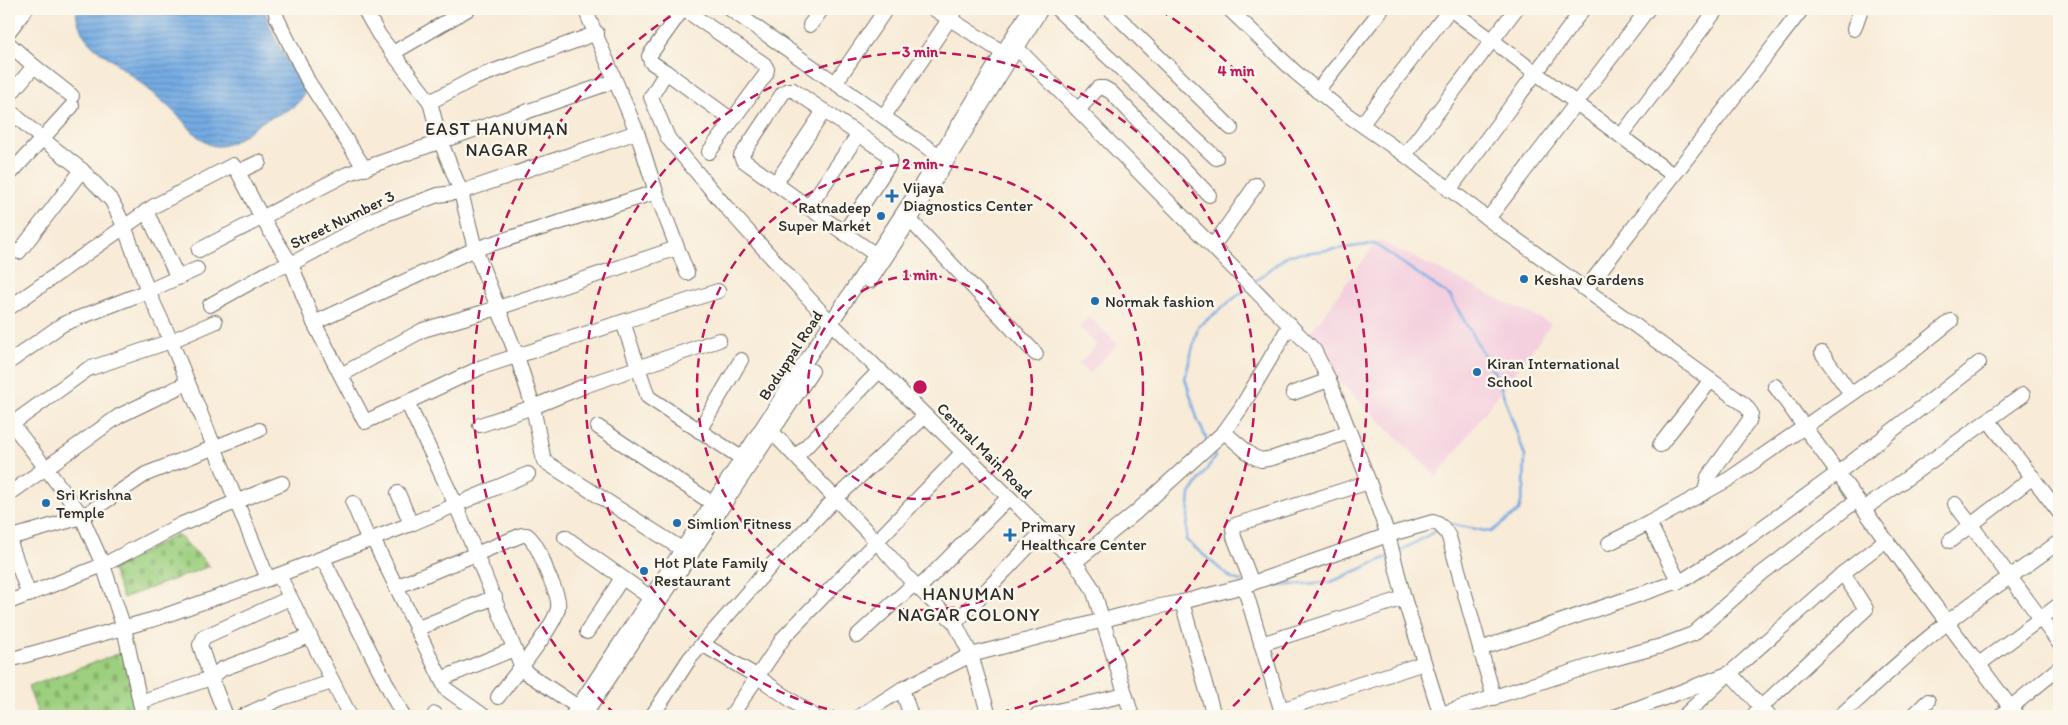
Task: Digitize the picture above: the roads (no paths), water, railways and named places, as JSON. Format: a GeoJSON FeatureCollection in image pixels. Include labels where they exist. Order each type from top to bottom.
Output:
{"type":"FeatureCollection","features":[{"type":"Feature","properties":{"kind":"street"},"geometry":{"type":"LineString","coordinates":[[9,31],[26,9]]}},
{"type":"Feature","properties":{"kind":"street"},"geometry":{"type":"LineString","coordinates":[[275,9],[277,18],[308,82],[365,169]]}},
{"type":"Feature","properties":{"kind":"street"},"geometry":{"type":"LineString","coordinates":[[364,9],[379,34],[430,102],[440,140],[461,192],[475,250],[517,356],[533,407],[544,461],[687,553]]}},
{"type":"Feature","properties":{"kind":"street"},"geometry":{"type":"LineString","coordinates":[[393,53],[468,9]]}},
{"type":"Feature","properties":{"kind":"street"},"geometry":{"type":"LineString","coordinates":[[730,9],[938,155]]}},
{"type":"Feature","properties":{"kind":"street"},"geometry":{"type":"LineString","coordinates":[[810,25],[822,9]]}},
{"type":"Feature","properties":{"kind":"street"},"geometry":{"type":"LineString","coordinates":[[836,82],[886,9]]}},
{"type":"Feature","properties":{"kind":"street"},"geometry":{"type":"LineString","coordinates":[[934,9],[952,14],[1010,53],[1078,110],[1314,350],[1329,380],[1388,535],[1438,716],[1606,661],[1661,646],[1692,634],[1760,574],[1860,504],[1989,421],[2023,396]]}},
{"type":"Feature","properties":{"kind":"street","name":"Boduppal Road"},"geometry":{"type":"LineString","coordinates":[[582,714],[687,553],[712,503],[910,220],[1010,53],[1030,9]]}},
{"type":"Feature","properties":{"kind":"street","name":"Boduppal Road"},"geometry":{"type":"LineString","coordinates":[[582,714],[652,598],[720,508],[772,432],[875,254],[938,155],[1042,9]]}},
{"type":"Feature","properties":{"kind":"street"},"geometry":{"type":"LineString","coordinates":[[1057,9],[1216,158]]}},
{"type":"Feature","properties":{"kind":"street"},"geometry":{"type":"LineString","coordinates":[[1110,9],[1231,128]]}},
{"type":"Feature","properties":{"kind":"street"},"geometry":{"type":"LineString","coordinates":[[1229,9],[1317,91],[1488,220],[1745,404],[1752,416],[1708,477],[1705,492]]}},
{"type":"Feature","properties":{"kind":"street"},"geometry":{"type":"LineString","coordinates":[[1317,91],[1382,9]]}},
{"type":"Feature","properties":{"kind":"street"},"geometry":{"type":"LineString","coordinates":[[1362,124],[1450,9],[1673,175]]}},
{"type":"Feature","properties":{"kind":"street"},"geometry":{"type":"LineString","coordinates":[[1404,155],[1516,9]]}},
{"type":"Feature","properties":{"kind":"street"},"geometry":{"type":"LineString","coordinates":[[1449,190],[1583,9]]}},
{"type":"Feature","properties":{"kind":"street"},"geometry":{"type":"LineString","coordinates":[[1488,220],[1648,9]]}},
{"type":"Feature","properties":{"kind":"street"},"geometry":{"type":"LineString","coordinates":[[1621,136],[1717,9]]}},
{"type":"Feature","properties":{"kind":"street"},"geometry":{"type":"LineString","coordinates":[[1586,289],[1802,9]]}},
{"type":"Feature","properties":{"kind":"street"},"geometry":{"type":"LineString","coordinates":[[1854,29],[1861,9]]}},
{"type":"Feature","properties":{"kind":"street"},"geometry":{"type":"LineString","coordinates":[[589,10],[615,81],[637,132],[656,192],[687,273]]}},
{"type":"Feature","properties":{"kind":"street"},"geometry":{"type":"LineString","coordinates":[[709,152],[766,74],[767,68],[764,64],[688,12],[682,12],[678,14],[649,56],[651,62],[732,120]]}},
{"type":"Feature","properties":{"kind":"street"},"geometry":{"type":"LineString","coordinates":[[884,116],[952,14]]}},
{"type":"Feature","properties":{"kind":"street"},"geometry":{"type":"LineString","coordinates":[[430,102],[475,78],[597,33]]}},
{"type":"Feature","properties":{"kind":"street"},"geometry":{"type":"LineString","coordinates":[[9,44],[72,101],[9,175]]}},
{"type":"Feature","properties":{"kind":"street"},"geometry":{"type":"LineString","coordinates":[[9,96],[34,66]]}},
{"type":"Feature","properties":{"kind":"street","name":"Central Main Road"},"geometry":{"type":"LineString","coordinates":[[666,72],[651,97],[668,138],[715,194],[835,326],[962,453],[1075,562],[1093,589],[1132,716]]}},
{"type":"Feature","properties":{"kind":"street"},"geometry":{"type":"LineString","coordinates":[[199,250],[347,174],[440,140],[615,81]]}},
{"type":"Feature","properties":{"kind":"street"},"geometry":{"type":"LineString","coordinates":[[1078,110],[1098,88],[1104,88],[1111,92],[1209,195]]}},
{"type":"Feature","properties":{"kind":"street"},"geometry":{"type":"LineString","coordinates":[[844,232],[888,166],[890,159],[886,153],[793,90],[788,90],[783,93],[743,150],[741,156],[743,160],[808,208],[875,254]]}},
{"type":"Feature","properties":{"kind":"street"},"geometry":{"type":"LineString","coordinates":[[9,110],[82,170],[112,201],[124,226],[148,291],[171,341],[186,383],[236,501],[274,577],[290,598],[350,716]]}},
{"type":"Feature","properties":{"kind":"street"},"geometry":{"type":"LineString","coordinates":[[775,184],[824,111]]}},
{"type":"Feature","properties":{"kind":"street","name":"Street Number 3"},"geometry":{"type":"LineString","coordinates":[[210,305],[273,270],[291,264],[378,217],[438,196],[461,192],[637,132]]}},
{"type":"Feature","properties":{"kind":"street"},"geometry":{"type":"LineString","coordinates":[[808,208],[858,135]]}},
{"type":"Feature","properties":{"kind":"street"},"geometry":{"type":"LineString","coordinates":[[238,172],[259,162]]}},
{"type":"Feature","properties":{"kind":"street"},"geometry":{"type":"LineString","coordinates":[[9,308],[146,211],[233,165],[262,218],[291,264],[314,322],[365,422],[482,367],[575,339],[718,291]]}},
{"type":"Feature","properties":{"kind":"street"},"geometry":{"type":"LineString","coordinates":[[19,252],[82,170]]}},
{"type":"Feature","properties":{"kind":"street"},"geometry":{"type":"LineString","coordinates":[[1213,246],[1256,185]]}},
{"type":"Feature","properties":{"kind":"street"},"geometry":{"type":"LineString","coordinates":[[314,322],[475,250],[656,192]]}},
{"type":"Feature","properties":{"kind":"street"},"geometry":{"type":"LineString","coordinates":[[146,211],[178,278]]}},
{"type":"Feature","properties":{"kind":"street"},"geometry":{"type":"LineString","coordinates":[[910,220],[1036,354]]}},
{"type":"Feature","properties":{"kind":"street"},"geometry":{"type":"LineString","coordinates":[[341,375],[423,330],[498,308],[677,248]]}},
{"type":"Feature","properties":{"kind":"street"},"geometry":{"type":"LineString","coordinates":[[9,362],[63,324],[148,291],[197,269]]}},
{"type":"Feature","properties":{"kind":"street"},"geometry":{"type":"LineString","coordinates":[[1609,543],[1729,479],[1910,354],[1951,321]]}},
{"type":"Feature","properties":{"kind":"street"},"geometry":{"type":"LineString","coordinates":[[143,716],[124,628],[103,565],[82,517],[10,423],[88,369],[171,341],[215,322]]}},
{"type":"Feature","properties":{"kind":"street"},"geometry":{"type":"LineString","coordinates":[[623,322],[648,397],[743,459]]}},
{"type":"Feature","properties":{"kind":"street"},"geometry":{"type":"LineString","coordinates":[[1075,562],[1135,513],[1224,432],[1241,408],[1290,325]]}},
{"type":"Feature","properties":{"kind":"street"},"geometry":{"type":"LineString","coordinates":[[480,425],[533,407],[587,385],[719,340]]}},
{"type":"Feature","properties":{"kind":"street"},"geometry":{"type":"LineString","coordinates":[[1822,352],[1851,394]]}},
{"type":"Feature","properties":{"kind":"street"},"geometry":{"type":"LineString","coordinates":[[699,431],[741,360]]}},
{"type":"Feature","properties":{"kind":"street"},"geometry":{"type":"LineString","coordinates":[[1480,649],[1679,582],[1748,538],[1839,472],[1979,363]]}},
{"type":"Feature","properties":{"kind":"street"},"geometry":{"type":"LineString","coordinates":[[796,457],[880,370]]}},
{"type":"Feature","properties":{"kind":"street"},"geometry":{"type":"LineString","coordinates":[[1293,393],[1329,380]]}},
{"type":"Feature","properties":{"kind":"street"},"geometry":{"type":"LineString","coordinates":[[1660,445],[1711,380]]}},
{"type":"Feature","properties":{"kind":"street"},"geometry":{"type":"LineString","coordinates":[[9,494],[44,467],[119,416],[186,383]]}},
{"type":"Feature","properties":{"kind":"street"},"geometry":{"type":"LineString","coordinates":[[1776,386],[1946,623],[1979,664],[2009,713],[2059,668]]}},
{"type":"Feature","properties":{"kind":"street"},"geometry":{"type":"LineString","coordinates":[[407,402],[456,505],[495,597],[521,665],[528,674],[582,714]]}},
{"type":"Feature","properties":{"kind":"street"},"geometry":{"type":"LineString","coordinates":[[652,716],[690,658],[777,559],[834,499],[925,416]]}},
{"type":"Feature","properties":{"kind":"street"},"geometry":{"type":"LineString","coordinates":[[1989,421],[2059,512]]}},
{"type":"Feature","properties":{"kind":"street"},"geometry":{"type":"LineString","coordinates":[[598,427],[712,503]]}},
{"type":"Feature","properties":{"kind":"street"},"geometry":{"type":"LineString","coordinates":[[29,594],[9,539],[82,517],[146,474],[259,430]]}},
{"type":"Feature","properties":{"kind":"street"},"geometry":{"type":"LineString","coordinates":[[772,432],[834,499],[878,542],[916,586],[955,622],[972,655],[989,716]]}},
{"type":"Feature","properties":{"kind":"street"},"geometry":{"type":"LineString","coordinates":[[1224,432],[1252,456],[1261,460],[1273,458],[1349,432]]}},
{"type":"Feature","properties":{"kind":"street"},"geometry":{"type":"LineString","coordinates":[[731,716],[784,637],[878,542],[962,453]]}},
{"type":"Feature","properties":{"kind":"street"},"geometry":{"type":"LineString","coordinates":[[9,660],[124,628],[274,577],[411,524],[528,474]]}},
{"type":"Feature","properties":{"kind":"street"},"geometry":{"type":"LineString","coordinates":[[1950,541],[2032,477]]}},
{"type":"Feature","properties":{"kind":"street"},"geometry":{"type":"LineString","coordinates":[[1369,482],[1235,525],[1233,529],[1262,644],[1282,713],[1424,663]]}},
{"type":"Feature","properties":{"kind":"street"},"geometry":{"type":"LineString","coordinates":[[9,602],[103,565],[182,524],[282,483]]}},
{"type":"Feature","properties":{"kind":"street"},"geometry":{"type":"LineString","coordinates":[[398,493],[411,524]]}},
{"type":"Feature","properties":{"kind":"street"},"geometry":{"type":"LineString","coordinates":[[857,636],[916,586],[1008,498]]}},
{"type":"Feature","properties":{"kind":"street"},"geometry":{"type":"LineString","coordinates":[[353,503],[446,689],[484,716]]}},
{"type":"Feature","properties":{"kind":"street"},"geometry":{"type":"LineString","coordinates":[[1955,504],[2059,642]]}},
{"type":"Feature","properties":{"kind":"street"},"geometry":{"type":"LineString","coordinates":[[860,716],[902,689],[972,655],[1145,609],[1182,602],[1248,585],[1388,535],[1433,522],[1445,530],[1494,698]]}},
{"type":"Feature","properties":{"kind":"street"},"geometry":{"type":"LineString","coordinates":[[1649,523],[1679,582]]}},
{"type":"Feature","properties":{"kind":"street"},"geometry":{"type":"LineString","coordinates":[[955,622],[1043,531]]}},
{"type":"Feature","properties":{"kind":"street"},"geometry":{"type":"LineString","coordinates":[[396,587],[476,553],[522,535],[527,535],[543,561],[558,601],[558,608],[555,617],[542,638],[498,697]]}},
{"type":"Feature","properties":{"kind":"street"},"geometry":{"type":"LineString","coordinates":[[565,536],[652,598]]}},
{"type":"Feature","properties":{"kind":"street"},"geometry":{"type":"LineString","coordinates":[[1684,716],[1843,573],[1886,540]]}},
{"type":"Feature","properties":{"kind":"street"},"geometry":{"type":"LineString","coordinates":[[1840,716],[1909,653],[1946,623],[2059,542]]}},
{"type":"Feature","properties":{"kind":"street"},"geometry":{"type":"LineString","coordinates":[[323,559],[403,716]]}},
{"type":"Feature","properties":{"kind":"street"},"geometry":{"type":"LineString","coordinates":[[1730,673],[1761,713],[1866,609],[1843,573]]}},
{"type":"Feature","properties":{"kind":"street"},"geometry":{"type":"LineString","coordinates":[[587,632],[622,578]]}},
{"type":"Feature","properties":{"kind":"street"},"geometry":{"type":"LineString","coordinates":[[416,629],[495,597]]}},
{"type":"Feature","properties":{"kind":"street"},"geometry":{"type":"LineString","coordinates":[[226,716],[200,646],[204,637],[290,598]]}},
{"type":"Feature","properties":{"kind":"street"},"geometry":{"type":"LineString","coordinates":[[1262,644],[1404,598]]}},
{"type":"Feature","properties":{"kind":"street"},"geometry":{"type":"LineString","coordinates":[[1182,602],[1214,716]]}},
{"type":"Feature","properties":{"kind":"street"},"geometry":{"type":"LineString","coordinates":[[1979,664],[2059,605]]}},
{"type":"Feature","properties":{"kind":"street"},"geometry":{"type":"LineString","coordinates":[[140,702],[211,678],[222,669],[310,636]]}},
{"type":"Feature","properties":{"kind":"street"},"geometry":{"type":"LineString","coordinates":[[702,644],[758,677],[814,716]]}},
{"type":"Feature","properties":{"kind":"street"},"geometry":{"type":"LineString","coordinates":[[441,679],[514,648]]}},
{"type":"Feature","properties":{"kind":"street"},"geometry":{"type":"LineString","coordinates":[[1617,716],[1730,673]]}},
{"type":"Feature","properties":{"kind":"street"},"geometry":{"type":"LineString","coordinates":[[243,716],[282,698],[332,682]]}},
{"type":"Feature","properties":{"kind":"street"},"geometry":{"type":"LineString","coordinates":[[902,689],[910,716]]}},
{"type":"Feature","properties":{"kind":"street"},"geometry":{"type":"LineString","coordinates":[[1036,716],[1125,696]]}},
{"type":"Feature","properties":{"kind":"street"},"geometry":{"type":"LineString","coordinates":[[1914,716],[1928,701]]}},
{"type":"Feature","properties":{"kind":"water"},"geometry":{"type":"Polygon","coordinates":[[[80,9],[265,9],[272,31],[305,91],[300,100],[291,108],[264,121],[231,143],[217,146],[207,144],[153,93],[98,50],[86,38],[78,23],[76,13],[80,9]]]}},
{"type":"Feature","properties":{"kind":"waterway"},"geometry":{"type":"LineString","coordinates":[[1253,283],[1288,255],[1375,244],[1450,296],[1498,379],[1525,456],[1524,489],[1519,511],[1491,532],[1450,524]]}},
{"type":"Feature","properties":{"kind":"waterway"},"geometry":{"type":"LineString","coordinates":[[1207,440],[1198,421],[1185,378],[1198,327],[1247,288]]}},
{"type":"Feature","properties":{"kind":"waterway"},"geometry":{"type":"LineString","coordinates":[[1212,450],[1215,457],[1190,494],[1186,540],[1232,579],[1242,581]]}},
{"type":"Feature","properties":{"kind":"waterway"},"geometry":{"type":"LineString","coordinates":[[1398,552],[1436,531]]}},
{"type":"Feature","properties":{"kind":"waterway"},"geometry":{"type":"LineString","coordinates":[[1267,584],[1278,586],[1331,582],[1388,557]]}},
{"type":"Feature","properties":{"kind":"place","name":"Vijaya Diagnostics Center"},"geometry":{"type":"Point","coordinates":[892,196]}},
{"type":"Feature","properties":{"kind":"place","name":"Ratnadeep Super Market"},"geometry":{"type":"Point","coordinates":[881,216]}},
{"type":"Feature","properties":{"kind":"place","name":"Keshav Gardens"},"geometry":{"type":"Point","coordinates":[1524,279]}},
{"type":"Feature","properties":{"kind":"place","name":"Normak fashion"},"geometry":{"type":"Point","coordinates":[1095,301]}},
{"type":"Feature","properties":{"kind":"place","name":"Kiran International School"},"geometry":{"type":"Point","coordinates":[1477,372]}},
{"type":"Feature","properties":{"kind":"place","name":"Sri Krishna Temple"},"geometry":{"type":"Point","coordinates":[46,503]}},
{"type":"Feature","properties":{"kind":"place","name":"Simlion Fitness"},"geometry":{"type":"Point","coordinates":[677,523]}},
{"type":"Feature","properties":{"kind":"place","name":"Primary Healthcare Center"},"geometry":{"type":"Point","coordinates":[1010,535]}},
{"type":"Feature","properties":{"kind":"place","name":"Hot Plate Family Restaurant"},"geometry":{"type":"Point","coordinates":[644,571]}},
{"type":"Feature","properties":{"kind":"district","name":"EAST HANUMAN NAGAR"},"geometry":{"type":"Point","coordinates":[497,139]}},
{"type":"Feature","properties":{"kind":"district","name":"HANUMAN NAGAR COLONY"},"geometry":{"type":"Point","coordinates":[969,604]}}]}
